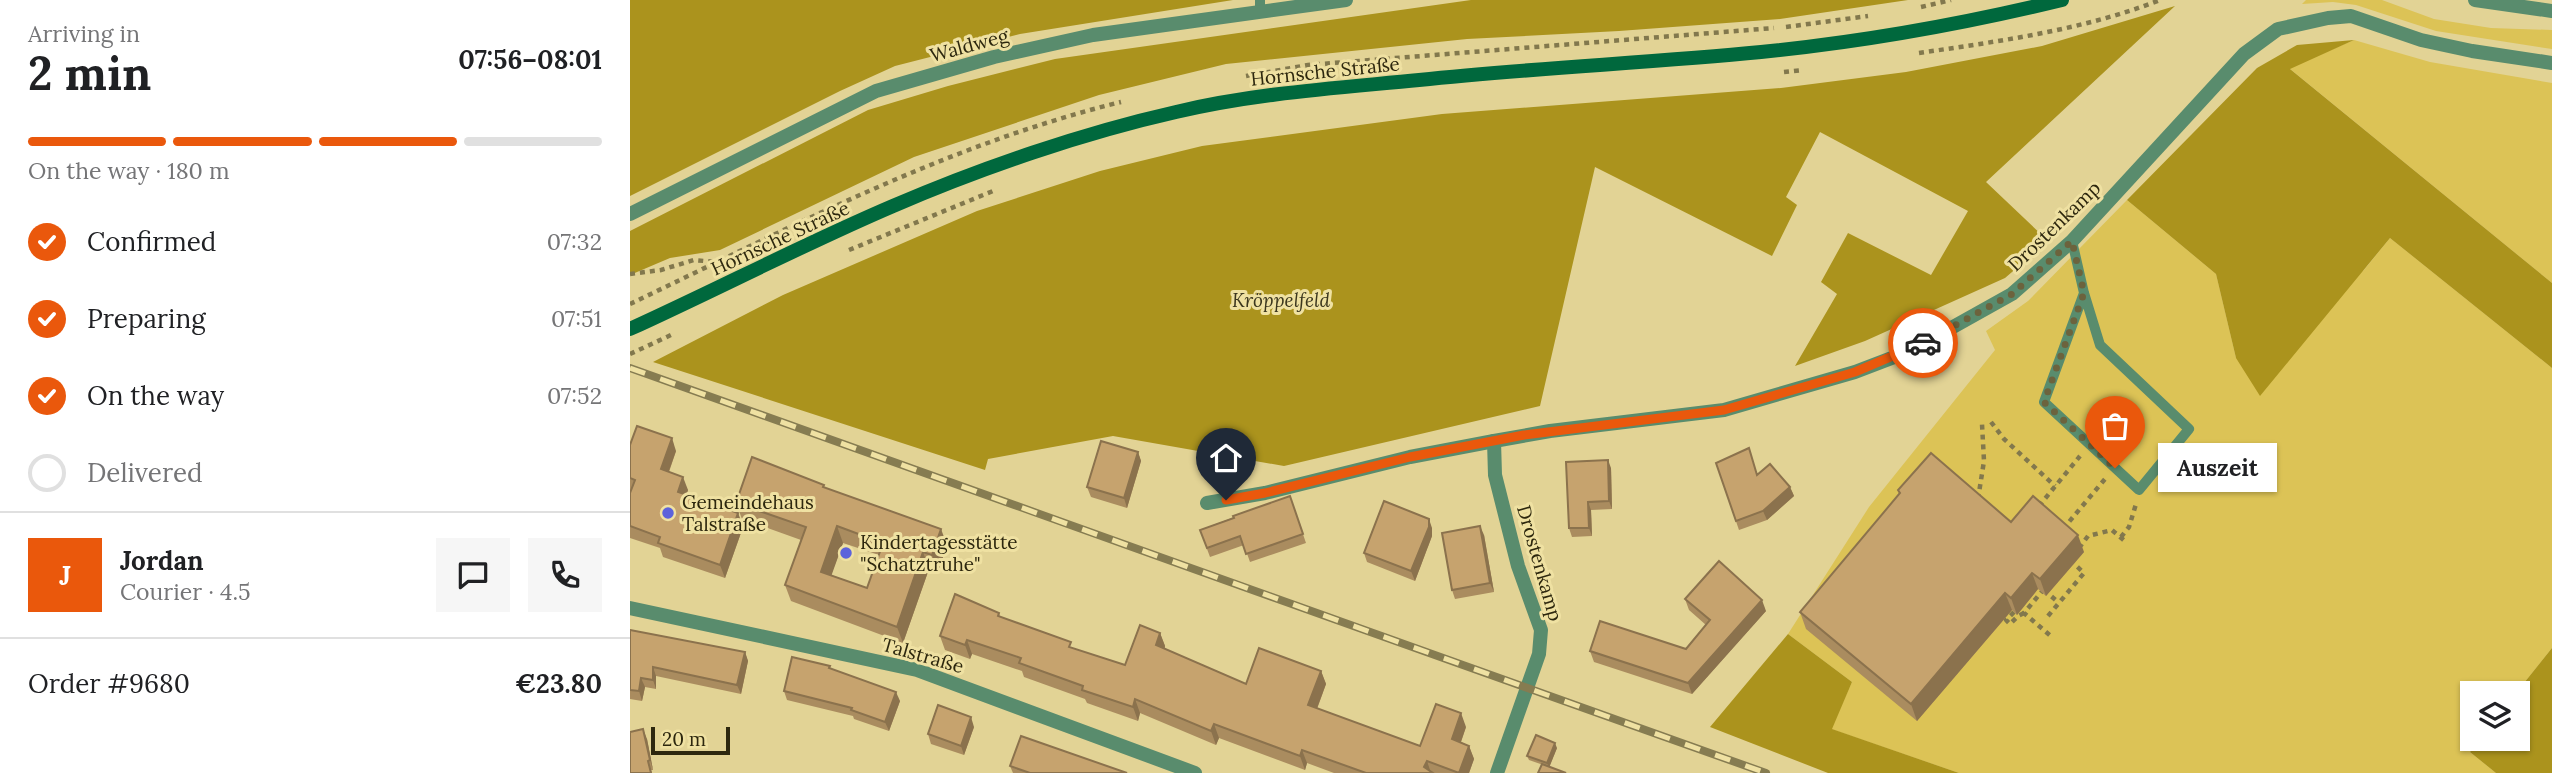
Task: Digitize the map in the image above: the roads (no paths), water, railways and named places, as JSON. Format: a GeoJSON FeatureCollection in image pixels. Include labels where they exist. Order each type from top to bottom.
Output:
{"type":"FeatureCollection","features":[{"type":"Feature","properties":{"kind":"main road","name":"Hornsche Straße"},"geometry":{"type":"LineString","coordinates":[[630,329],[894,206],[1037,153],[1109,129],[1177,111],[1309,90],[1765,51],[1943,25],[2062,0]]}},
{"type":"Feature","properties":{"kind":"street","name":"Waldweg"},"geometry":{"type":"LineString","coordinates":[[630,215],[876,91],[994,57],[1093,35],[1260,6],[1346,0]]}},
{"type":"Feature","properties":{"kind":"street"},"geometry":{"type":"LineString","coordinates":[[2475,0],[2552,11]]}},
{"type":"Feature","properties":{"kind":"street","name":"Drostenkamp"},"geometry":{"type":"LineString","coordinates":[[1207,503],[1265,493],[1410,457],[1494,441],[1563,429],[1724,410],[1855,372],[1910,351],[2012,294],[2072,241],[2244,54],[2278,29],[2351,16],[2421,40],[2472,51],[2552,62]]}},
{"type":"Feature","properties":{"kind":"street","name":"Drostenkamp"},"geometry":{"type":"LineString","coordinates":[[1494,441],[1495,475],[1518,566],[1541,630],[1539,654],[1497,773]]}},
{"type":"Feature","properties":{"kind":"street","name":"Talstraße"},"geometry":{"type":"LineString","coordinates":[[630,608],[916,670],[1195,773]]}},
{"type":"Feature","properties":{"kind":"lane"},"geometry":{"type":"LineString","coordinates":[[2072,241],[2100,345],[2189,429],[2139,490],[2044,402],[2084,293]]}},
{"type":"Feature","properties":{"kind":"railway"},"geometry":{"type":"LineString","coordinates":[[630,368],[1766,773]]}},
{"type":"Feature","properties":{"kind":"place","name":"Auszeit"},"geometry":{"type":"Point","coordinates":[2115,468]}},
{"type":"Feature","properties":{"kind":"place","name":"Gemeindehaus Talstraße"},"geometry":{"type":"Point","coordinates":[668,513]}},
{"type":"Feature","properties":{"kind":"place","name":"Kindertagesstätte \"Schatztruhe\""},"geometry":{"type":"Point","coordinates":[846,553]}},
{"type":"Feature","properties":{"kind":"park label","name":"Kröppelfeld"},"geometry":{"type":"Point","coordinates":[1281,300]}}]}
